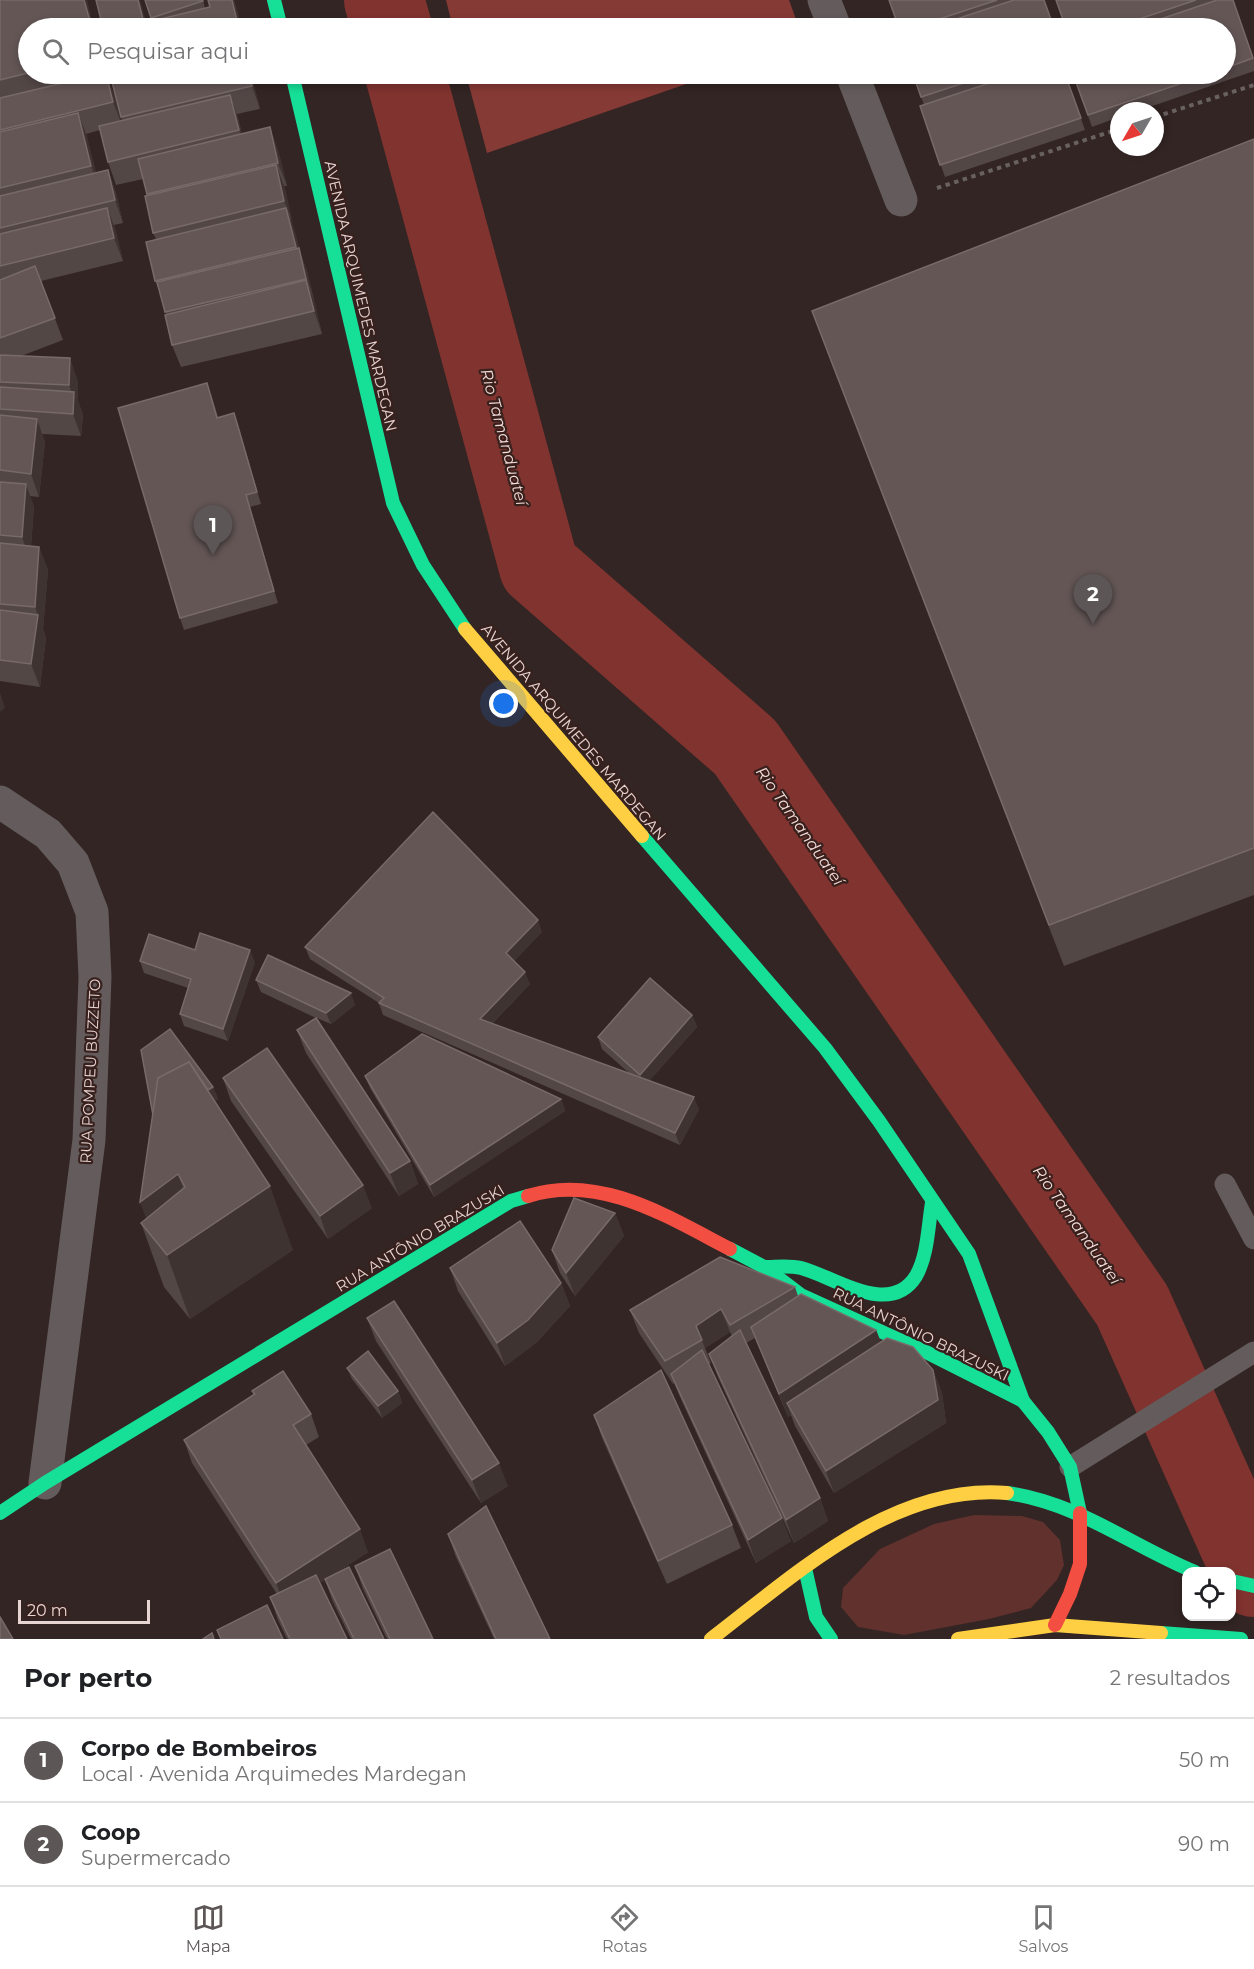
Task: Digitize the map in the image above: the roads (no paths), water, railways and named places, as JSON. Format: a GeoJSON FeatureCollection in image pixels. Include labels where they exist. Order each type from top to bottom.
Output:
{"type":"FeatureCollection","features":[{"type":"Feature","properties":{"kind":"street"},"geometry":{"type":"LineString","coordinates":[[274,0],[278,18]]}},
{"type":"Feature","properties":{"kind":"street"},"geometry":{"type":"LineString","coordinates":[[824,0],[831,18]]}},
{"type":"Feature","properties":{"kind":"street","name":"AVENIDA ARQUIMEDES MARDEGAN"},"geometry":{"type":"LineString","coordinates":[[294,84],[393,503],[423,565],[464,628],[505,679],[825,1048],[879,1121],[932,1203],[952,1227],[969,1254],[1023,1401]]}},
{"type":"Feature","properties":{"kind":"street"},"geometry":{"type":"LineString","coordinates":[[856,84],[901,200]]}},
{"type":"Feature","properties":{"kind":"street","name":"RUA POMPEU BUZZETO"},"geometry":{"type":"LineString","coordinates":[[0,802],[48,834],[73,863],[92,912],[95,978],[89,1140],[45,1483]]}},
{"type":"Feature","properties":{"kind":"street","name":"RUA ANTÔNIO BRAZUSKI"},"geometry":{"type":"LineString","coordinates":[[0,1513],[45,1483],[511,1201],[543,1191],[576,1189],[612,1195],[649,1207],[764,1267],[801,1295],[926,1352],[1023,1401],[1048,1432],[1070,1467],[1080,1513],[1080,1564],[1070,1594],[1055,1625]]}},
{"type":"Feature","properties":{"kind":"street"},"geometry":{"type":"LineString","coordinates":[[764,1267],[797,1267],[869,1293],[887,1296],[901,1291],[910,1285],[921,1263],[932,1203]]}},
{"type":"Feature","properties":{"kind":"street"},"geometry":{"type":"LineString","coordinates":[[711,1639],[805,1568],[893,1514],[938,1498],[1000,1492],[1080,1513],[1158,1557],[1183,1567]]}},
{"type":"Feature","properties":{"kind":"street"},"geometry":{"type":"LineString","coordinates":[[805,1568],[816,1617],[831,1639]]}},
{"type":"Feature","properties":{"kind":"street"},"geometry":{"type":"LineString","coordinates":[[1236,1582],[1254,1586]]}},
{"type":"Feature","properties":{"kind":"street"},"geometry":{"type":"LineString","coordinates":[[958,1639],[1055,1625],[1241,1639]]}},
{"type":"Feature","properties":{"kind":"lane"},"geometry":{"type":"LineString","coordinates":[[1224,1184],[1254,1239]]}},
{"type":"Feature","properties":{"kind":"lane"},"geometry":{"type":"LineString","coordinates":[[1070,1467],[1251,1353]]}},
{"type":"Feature","properties":{"kind":"waterway","name":"Rio Tamanduateí"},"geometry":{"type":"LineString","coordinates":[[384,0],[389,18]]}},
{"type":"Feature","properties":{"kind":"waterway","name":"Rio Tamanduateí"},"geometry":{"type":"LineString","coordinates":[[408,84],[539,567],[745,747],[1132,1305],[1254,1577]]}},
{"type":"Feature","properties":{"kind":"place","name":"Corpo de Bombeiros"},"geometry":{"type":"Point","coordinates":[213,555]}},
{"type":"Feature","properties":{"kind":"place","name":"Coop"},"geometry":{"type":"Point","coordinates":[1093,624]}}]}
